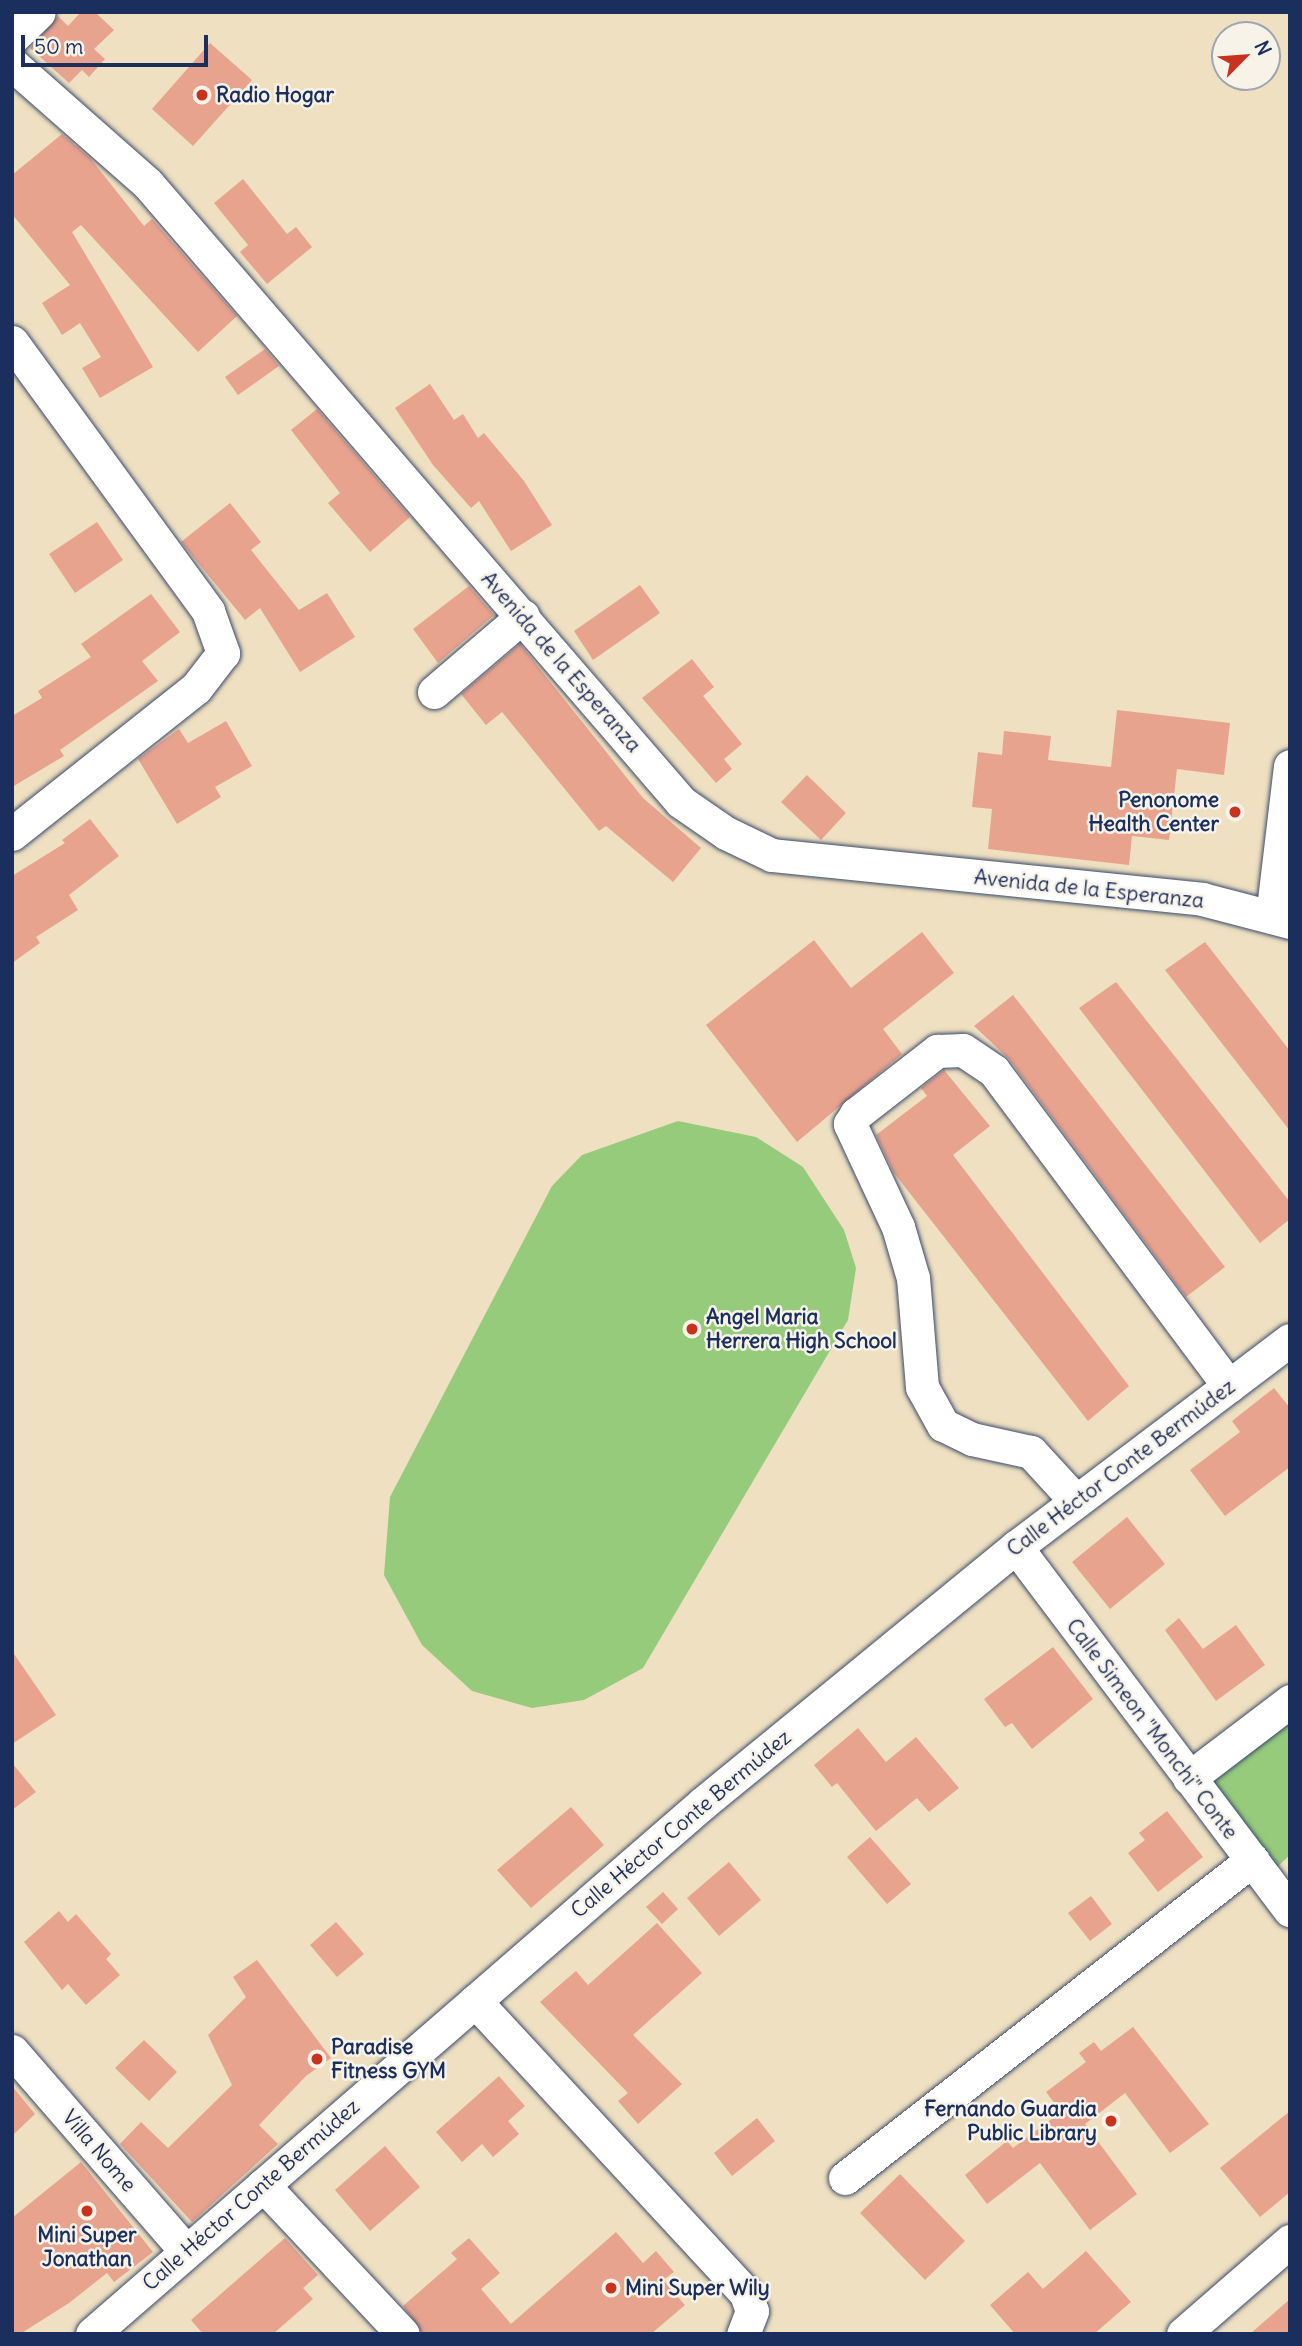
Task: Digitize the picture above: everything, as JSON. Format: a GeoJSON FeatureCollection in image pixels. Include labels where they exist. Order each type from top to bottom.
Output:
{"type":"FeatureCollection","features":[{"type":"Feature","properties":{"kind":"street"},"geometry":{"type":"LineString","coordinates":[[12,38],[39,12]]}},
{"type":"Feature","properties":{"kind":"street","name":"Avenida de la Esperanza"},"geometry":{"type":"LineString","coordinates":[[12,64],[148,184],[681,802],[726,833],[772,855],[1202,899],[1281,919]]}},
{"type":"Feature","properties":{"kind":"street"},"geometry":{"type":"LineString","coordinates":[[12,342],[208,611],[223,653],[197,688],[12,834]]}},
{"type":"Feature","properties":{"kind":"street"},"geometry":{"type":"LineString","coordinates":[[434,692],[523,616]]}},
{"type":"Feature","properties":{"kind":"street"},"geometry":{"type":"LineString","coordinates":[[1281,919],[1290,766]]}},
{"type":"Feature","properties":{"kind":"street"},"geometry":{"type":"LineString","coordinates":[[1076,1501],[1031,1451],[972,1439],[943,1425],[922,1387],[913,1278],[898,1227],[850,1124],[856,1114],[937,1051],[963,1050],[994,1071],[1229,1386]]}},
{"type":"Feature","properties":{"kind":"street","name":"Calle Héctor Conte Bermúdez"},"geometry":{"type":"LineString","coordinates":[[92,2334],[704,1802],[1016,1547],[1290,1340]]}},
{"type":"Feature","properties":{"kind":"street","name":"Calle Simeon \"Monchi\" Conte"},"geometry":{"type":"LineString","coordinates":[[1016,1547],[1252,1860],[1284,1890]]}},
{"type":"Feature","properties":{"kind":"street"},"geometry":{"type":"LineString","coordinates":[[1189,1778],[1290,1702]]}},
{"type":"Feature","properties":{"kind":"street"},"geometry":{"type":"LineString","coordinates":[[845,2178],[1252,1860]]}},
{"type":"Feature","properties":{"kind":"street"},"geometry":{"type":"LineString","coordinates":[[475,2001],[746,2294],[752,2311],[743,2334]]}},
{"type":"Feature","properties":{"kind":"street","name":"Villa Nome"},"geometry":{"type":"LineString","coordinates":[[12,2051],[186,2250]]}},
{"type":"Feature","properties":{"kind":"street"},"geometry":{"type":"LineString","coordinates":[[263,2185],[403,2334]]}},
{"type":"Feature","properties":{"kind":"street"},"geometry":{"type":"LineString","coordinates":[[1183,2334],[1290,2241]]}},
{"type":"Feature","properties":{"kind":"green space"},"geometry":{"type":"Polygon","coordinates":[[[678,1121],[756,1137],[803,1167],[844,1230],[856,1268],[848,1320],[643,1668],[584,1700],[532,1708],[472,1691],[422,1645],[384,1575],[390,1497],[552,1186],[582,1155],[678,1121]]]}},
{"type":"Feature","properties":{"kind":"green space"},"geometry":{"type":"Polygon","coordinates":[[[1290,1713],[1290,1855],[1277,1867],[1207,1775],[1290,1713]]]}},
{"type":"Feature","properties":{"kind":"building"},"geometry":{"type":"Polygon","coordinates":[[[81,12],[95,12],[114,30],[94,49],[105,59],[89,77],[82,70],[69,83],[30,48],[58,16],[68,26],[81,12]]]}},
{"type":"Feature","properties":{"kind":"building","name":"Radio Hogar"},"geometry":{"type":"Polygon","coordinates":[[[210,43],[252,80],[193,146],[152,109],[210,43]]]}},
{"type":"Feature","properties":{"kind":"building"},"geometry":{"type":"Polygon","coordinates":[[[62,134],[90,158],[144,226],[152,219],[237,316],[198,352],[81,225],[72,232],[153,367],[100,398],[82,368],[101,357],[80,323],[62,335],[42,303],[70,285],[12,214],[12,175],[62,134]]]}},
{"type":"Feature","properties":{"kind":"building"},"geometry":{"type":"Polygon","coordinates":[[[243,179],[287,234],[296,227],[312,247],[267,284],[240,252],[248,245],[214,203],[243,179]]]}},
{"type":"Feature","properties":{"kind":"building"},"geometry":{"type":"Polygon","coordinates":[[[265,349],[279,366],[238,395],[225,377],[265,349]]]}},
{"type":"Feature","properties":{"kind":"building"},"geometry":{"type":"Polygon","coordinates":[[[430,384],[454,420],[463,414],[478,438],[484,433],[524,481],[552,525],[511,551],[479,501],[471,508],[433,465],[395,408],[430,384]]]}},
{"type":"Feature","properties":{"kind":"building"},"geometry":{"type":"Polygon","coordinates":[[[317,409],[410,517],[370,552],[328,503],[340,493],[291,430],[317,409]]]}},
{"type":"Feature","properties":{"kind":"building"},"geometry":{"type":"Polygon","coordinates":[[[230,503],[261,542],[251,550],[299,610],[327,593],[355,637],[300,672],[260,608],[245,620],[181,542],[230,503]]]}},
{"type":"Feature","properties":{"kind":"building"},"geometry":{"type":"Polygon","coordinates":[[[97,522],[123,560],[75,593],[49,554],[97,522]]]}},
{"type":"Feature","properties":{"kind":"building"},"geometry":{"type":"Polygon","coordinates":[[[640,585],[660,613],[593,660],[574,631],[640,585]]]}},
{"type":"Feature","properties":{"kind":"building"},"geometry":{"type":"Polygon","coordinates":[[[469,586],[494,615],[438,663],[413,629],[469,586]]]}},
{"type":"Feature","properties":{"kind":"building"},"geometry":{"type":"Polygon","coordinates":[[[151,594],[180,632],[142,661],[158,681],[60,750],[64,756],[12,787],[12,716],[42,698],[38,691],[91,657],[81,644],[151,594]]]}},
{"type":"Feature","properties":{"kind":"building"},"geometry":{"type":"Polygon","coordinates":[[[520,644],[643,798],[701,848],[673,882],[606,826],[599,831],[502,712],[486,725],[461,694],[520,644]]]}},
{"type":"Feature","properties":{"kind":"building"},"geometry":{"type":"Polygon","coordinates":[[[692,659],[714,687],[703,696],[742,744],[724,759],[732,769],[716,783],[642,698],[692,659]]]}},
{"type":"Feature","properties":{"kind":"building"},"geometry":{"type":"Polygon","coordinates":[[[1117,710],[1230,723],[1224,775],[1177,769],[1169,840],[1132,836],[1129,865],[988,849],[992,809],[972,807],[978,752],[1002,755],[1004,731],[1051,736],[1048,760],[1111,767],[1117,710]]]}},
{"type":"Feature","properties":{"kind":"building"},"geometry":{"type":"Polygon","coordinates":[[[226,721],[252,766],[215,787],[221,797],[177,824],[138,759],[179,729],[188,743],[226,721]]]}},
{"type":"Feature","properties":{"kind":"building"},"geometry":{"type":"Polygon","coordinates":[[[807,775],[846,813],[821,840],[781,802],[807,775]]]}},
{"type":"Feature","properties":{"kind":"building"},"geometry":{"type":"Polygon","coordinates":[[[90,819],[119,856],[69,895],[78,910],[36,937],[40,943],[12,963],[12,876],[65,843],[62,840],[90,819]]]}},
{"type":"Feature","properties":{"kind":"building"},"geometry":{"type":"Polygon","coordinates":[[[922,932],[954,973],[883,1029],[902,1054],[797,1142],[706,1025],[814,940],[851,988],[922,932]]]}},
{"type":"Feature","properties":{"kind":"building"},"geometry":{"type":"Polygon","coordinates":[[[1205,942],[1290,1051],[1290,1131],[1165,970],[1205,942]]]}},
{"type":"Feature","properties":{"kind":"building"},"geometry":{"type":"Polygon","coordinates":[[[1116,982],[1290,1202],[1290,1219],[1260,1243],[1079,1008],[1116,982]]]}},
{"type":"Feature","properties":{"kind":"building"},"geometry":{"type":"Polygon","coordinates":[[[1013,995],[1225,1267],[1186,1297],[1009,1059],[974,1026],[1013,995]]]}},
{"type":"Feature","properties":{"kind":"building"},"geometry":{"type":"Polygon","coordinates":[[[944,1070],[990,1126],[953,1155],[1129,1386],[1088,1421],[894,1173],[876,1135],[927,1096],[921,1088],[944,1070]]]}},
{"type":"Feature","properties":{"kind":"building"},"geometry":{"type":"Polygon","coordinates":[[[1274,1388],[1290,1408],[1290,1467],[1225,1516],[1190,1470],[1240,1432],[1232,1421],[1274,1388]]]}},
{"type":"Feature","properties":{"kind":"building"},"geometry":{"type":"Polygon","coordinates":[[[1127,1517],[1165,1564],[1110,1609],[1072,1562],[1127,1517]]]}},
{"type":"Feature","properties":{"kind":"building"},"geometry":{"type":"Polygon","coordinates":[[[1179,1618],[1203,1649],[1236,1625],[1265,1665],[1216,1701],[1165,1630],[1179,1618]]]}},
{"type":"Feature","properties":{"kind":"building"},"geometry":{"type":"Polygon","coordinates":[[[1053,1647],[1093,1699],[1032,1749],[1012,1723],[1005,1727],[984,1699],[1053,1647]]]}},
{"type":"Feature","properties":{"kind":"building"},"geometry":{"type":"Polygon","coordinates":[[[12,1651],[56,1715],[12,1744],[12,1651]]]}},
{"type":"Feature","properties":{"kind":"building"},"geometry":{"type":"Polygon","coordinates":[[[858,1728],[886,1762],[916,1737],[959,1788],[929,1812],[917,1798],[876,1831],[837,1783],[832,1787],[814,1765],[858,1728]]]}},
{"type":"Feature","properties":{"kind":"building"},"geometry":{"type":"Polygon","coordinates":[[[12,1763],[36,1792],[12,1810],[12,1763]]]}},
{"type":"Feature","properties":{"kind":"building"},"geometry":{"type":"Polygon","coordinates":[[[571,1807],[604,1845],[531,1908],[497,1870],[571,1807]]]}},
{"type":"Feature","properties":{"kind":"building"},"geometry":{"type":"Polygon","coordinates":[[[1167,1811],[1203,1857],[1158,1892],[1128,1853],[1145,1840],[1139,1833],[1167,1811]]]}},
{"type":"Feature","properties":{"kind":"building"},"geometry":{"type":"Polygon","coordinates":[[[870,1837],[911,1884],[887,1904],[847,1857],[870,1837]]]}},
{"type":"Feature","properties":{"kind":"building"},"geometry":{"type":"Polygon","coordinates":[[[729,1862],[761,1900],[719,1936],[687,1898],[729,1862]]]}},
{"type":"Feature","properties":{"kind":"building"},"geometry":{"type":"Polygon","coordinates":[[[663,1892],[678,1909],[662,1924],[646,1907],[663,1892]]]}},
{"type":"Feature","properties":{"kind":"building"},"geometry":{"type":"Polygon","coordinates":[[[1091,1896],[1112,1924],[1090,1941],[1068,1913],[1091,1896]]]}},
{"type":"Feature","properties":{"kind":"building"},"geometry":{"type":"Polygon","coordinates":[[[59,1911],[68,1922],[76,1914],[111,1954],[106,1959],[120,1975],[86,2005],[68,1984],[62,1990],[24,1942],[59,1911]]]}},
{"type":"Feature","properties":{"kind":"building"},"geometry":{"type":"Polygon","coordinates":[[[336,1922],[364,1954],[337,1977],[310,1945],[336,1922]]]}},
{"type":"Feature","properties":{"kind":"building"},"geometry":{"type":"Polygon","coordinates":[[[657,1923],[702,1973],[633,2035],[682,2084],[638,2124],[618,2101],[628,2093],[540,2002],[576,1971],[588,1985],[657,1923]]]}},
{"type":"Feature","properties":{"kind":"building"},"geometry":{"type":"Polygon","coordinates":[[[257,1960],[331,2058],[306,2076],[259,2125],[278,2144],[192,2222],[120,2144],[141,2122],[168,2148],[232,2085],[208,2035],[246,1997],[233,1977],[257,1960]]]}},
{"type":"Feature","properties":{"kind":"building"},"geometry":{"type":"Polygon","coordinates":[[[1133,2027],[1209,2124],[1170,2153],[1125,2093],[1085,2124],[1137,2194],[1090,2230],[1040,2163],[987,2204],[965,2175],[1007,2141],[1013,2148],[1061,2112],[1046,2092],[1086,2062],[1079,2053],[1094,2042],[1101,2051],[1133,2027]]]}},
{"type":"Feature","properties":{"kind":"building"},"geometry":{"type":"Polygon","coordinates":[[[144,2040],[177,2072],[149,2101],[115,2068],[144,2040]]]}},
{"type":"Feature","properties":{"kind":"building"},"geometry":{"type":"Polygon","coordinates":[[[499,2076],[525,2106],[508,2121],[519,2134],[493,2157],[482,2144],[462,2162],[436,2132],[499,2076]]]}},
{"type":"Feature","properties":{"kind":"building"},"geometry":{"type":"Polygon","coordinates":[[[12,2086],[35,2114],[12,2136],[12,2086]]]}},
{"type":"Feature","properties":{"kind":"building"},"geometry":{"type":"Polygon","coordinates":[[[1290,2111],[1290,2192],[1260,2217],[1220,2168],[1290,2111]]]}},
{"type":"Feature","properties":{"kind":"building"},"geometry":{"type":"Polygon","coordinates":[[[757,2118],[775,2141],[732,2176],[714,2153],[757,2118]]]}},
{"type":"Feature","properties":{"kind":"building"},"geometry":{"type":"Polygon","coordinates":[[[385,2146],[420,2187],[370,2231],[335,2190],[385,2146]]]}},
{"type":"Feature","properties":{"kind":"building"},"geometry":{"type":"Polygon","coordinates":[[[81,2162],[153,2252],[114,2282],[107,2273],[69,2303],[20,2334],[12,2334],[12,2218],[81,2162]]]}},
{"type":"Feature","properties":{"kind":"building"},"geometry":{"type":"Polygon","coordinates":[[[900,2174],[965,2241],[925,2280],[860,2213],[900,2174]]]}},
{"type":"Feature","properties":{"kind":"building"},"geometry":{"type":"Polygon","coordinates":[[[616,2232],[643,2263],[656,2251],[674,2272],[663,2280],[685,2305],[651,2334],[423,2334],[403,2306],[457,2259],[451,2253],[469,2238],[500,2273],[481,2289],[511,2324],[616,2232]]]}},
{"type":"Feature","properties":{"kind":"building"},"geometry":{"type":"Polygon","coordinates":[[[285,2238],[318,2275],[303,2288],[313,2299],[273,2334],[203,2334],[191,2320],[285,2238]]]}},
{"type":"Feature","properties":{"kind":"building"},"geometry":{"type":"Polygon","coordinates":[[[1086,2251],[1131,2302],[1094,2334],[1015,2334],[990,2305],[1028,2272],[1043,2289],[1086,2251]]]}},
{"type":"Feature","properties":{"kind":"building"},"geometry":{"type":"Polygon","coordinates":[[[1290,2299],[1290,2334],[1250,2334],[1290,2299]]]}},
{"type":"Feature","properties":{"kind":"place","name":"Radio Hogar"},"geometry":{"type":"Point","coordinates":[202,95]}},
{"type":"Feature","properties":{"kind":"place","name":"Penonome Health Center"},"geometry":{"type":"Point","coordinates":[1235,812]}},
{"type":"Feature","properties":{"kind":"place","name":"Angel Maria Herrera High School"},"geometry":{"type":"Point","coordinates":[692,1329]}},
{"type":"Feature","properties":{"kind":"place","name":"Paradise Fitness GYM"},"geometry":{"type":"Point","coordinates":[317,2059]}},
{"type":"Feature","properties":{"kind":"place","name":"Fernando Guardia Public Library"},"geometry":{"type":"Point","coordinates":[1111,2121]}},
{"type":"Feature","properties":{"kind":"place","name":"Mini Super Jonathan"},"geometry":{"type":"Point","coordinates":[87,2211]}},
{"type":"Feature","properties":{"kind":"place","name":"Mini Super Wily"},"geometry":{"type":"Point","coordinates":[611,2288]}}]}
